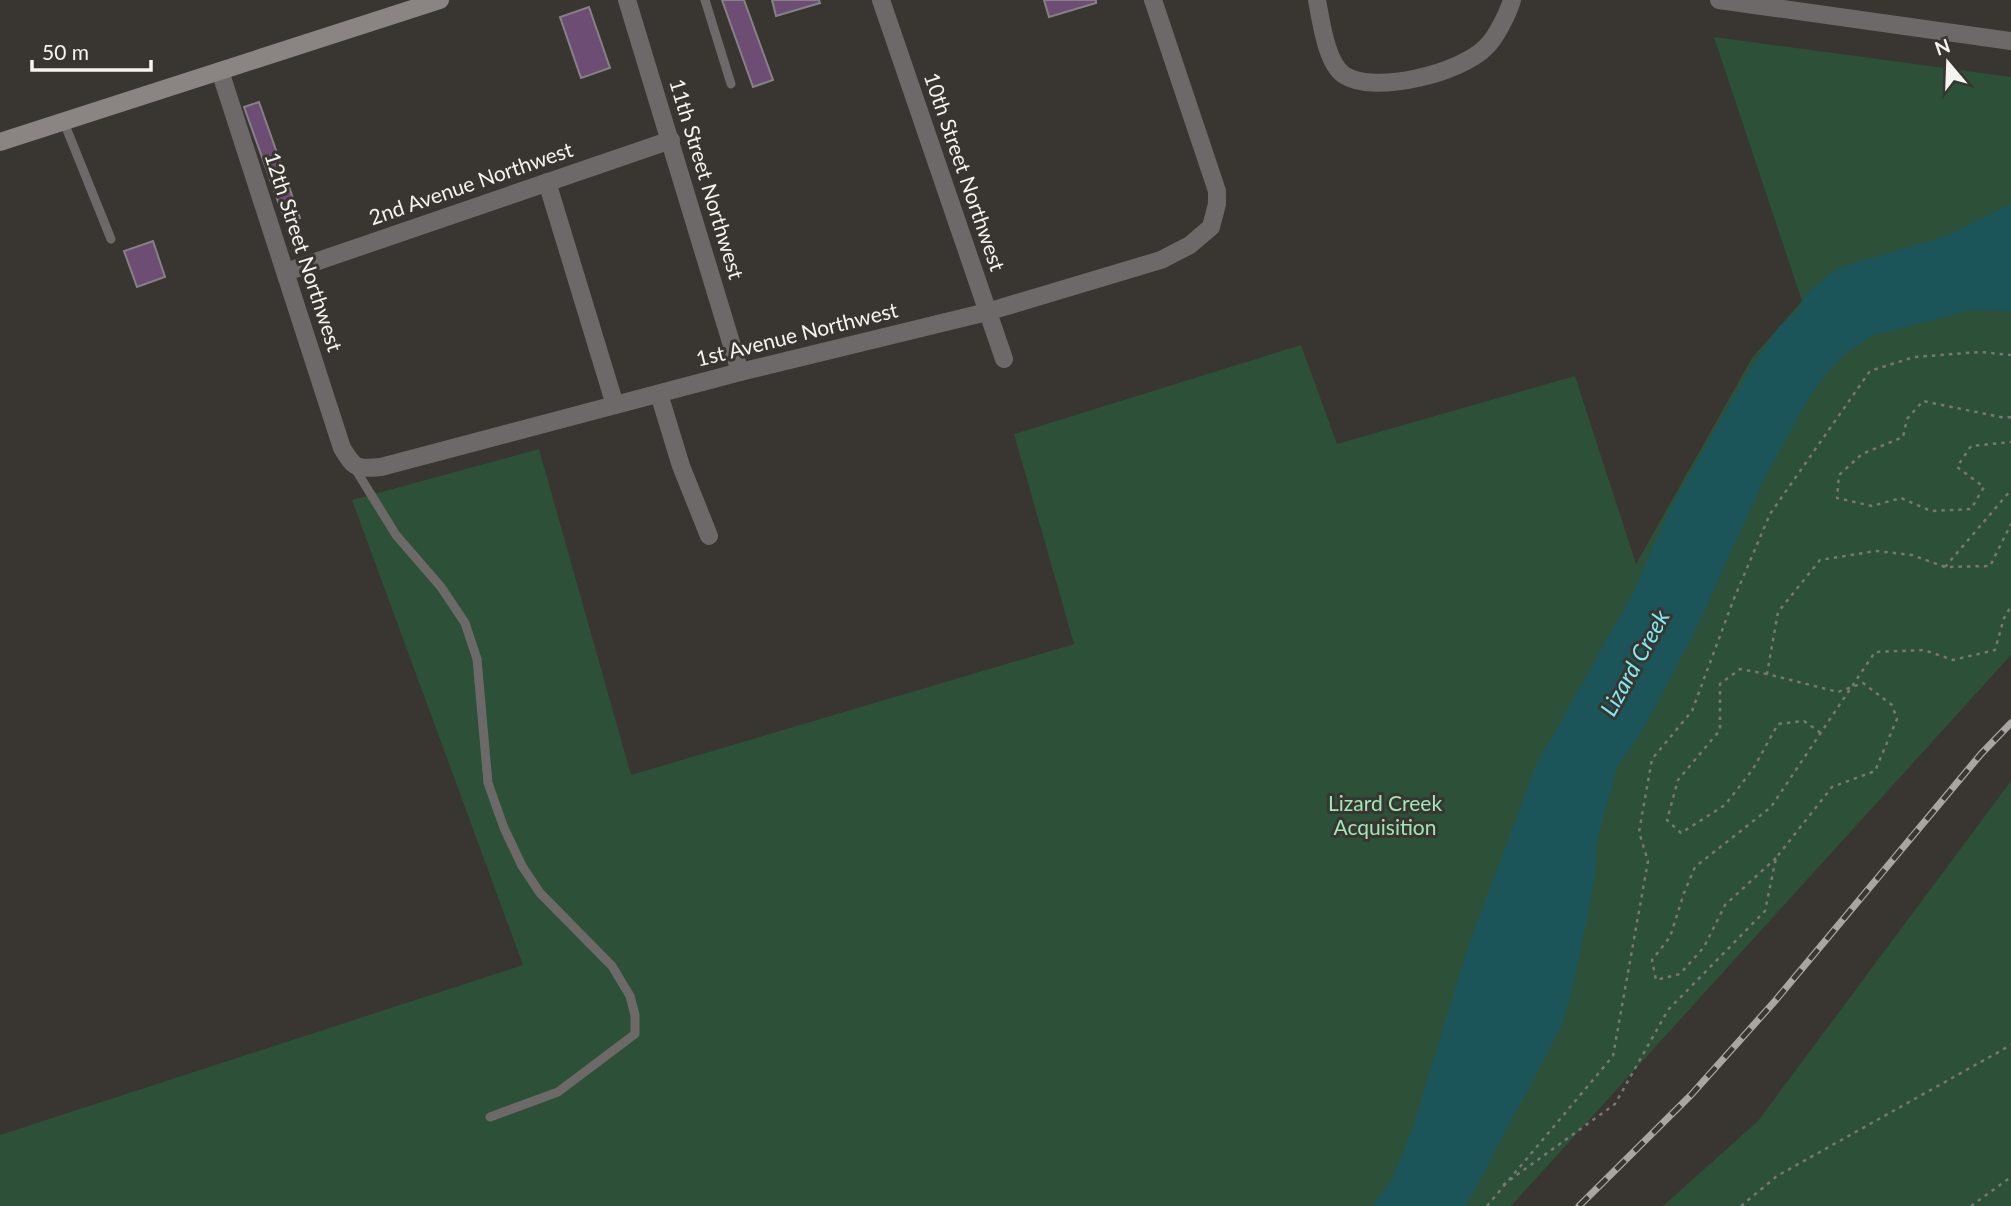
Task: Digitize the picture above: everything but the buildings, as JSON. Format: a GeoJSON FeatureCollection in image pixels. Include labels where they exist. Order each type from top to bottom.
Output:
{"type":"FeatureCollection","features":[{"type":"Feature","properties":{"kind":"main road"},"geometry":{"type":"LineString","coordinates":[[0,142],[440,0]]}},
{"type":"Feature","properties":{"kind":"street","name":"11th Street Northwest"},"geometry":{"type":"LineString","coordinates":[[627,0],[740,372]]}},
{"type":"Feature","properties":{"kind":"street","name":"10th Street Northwest"},"geometry":{"type":"LineString","coordinates":[[881,0],[1004,359]]}},
{"type":"Feature","properties":{"kind":"street","name":"1st Avenue Northwest"},"geometry":{"type":"LineString","coordinates":[[353,465],[362,468],[381,467],[740,372],[987,312],[1161,260],[1190,245],[1211,227],[1217,191],[1153,0]]}},
{"type":"Feature","properties":{"kind":"street"},"geometry":{"type":"LineString","coordinates":[[1317,0],[1331,58],[1342,74],[1361,83],[1416,80],[1454,68],[1486,47],[1508,12],[1512,0]]}},
{"type":"Feature","properties":{"kind":"street"},"geometry":{"type":"LineString","coordinates":[[1719,0],[2011,41]]}},
{"type":"Feature","properties":{"kind":"street","name":"12th Street Northwest"},"geometry":{"type":"LineString","coordinates":[[219,71],[342,447],[353,465]]}},
{"type":"Feature","properties":{"kind":"street","name":"2nd Avenue Northwest"},"geometry":{"type":"LineString","coordinates":[[286,272],[671,140]]}},
{"type":"Feature","properties":{"kind":"street"},"geometry":{"type":"LineString","coordinates":[[547,182],[615,405]]}},
{"type":"Feature","properties":{"kind":"street"},"geometry":{"type":"LineString","coordinates":[[659,394],[681,466],[709,536]]}},
{"type":"Feature","properties":{"kind":"lane"},"geometry":{"type":"LineString","coordinates":[[705,0],[731,83]]}},
{"type":"Feature","properties":{"kind":"lane"},"geometry":{"type":"LineString","coordinates":[[63,120],[111,239]]}},
{"type":"Feature","properties":{"kind":"lane"},"geometry":{"type":"LineString","coordinates":[[353,465],[396,535],[441,587],[465,623],[477,659],[488,783],[504,828],[522,866],[540,893],[612,966],[630,996],[635,1015],[635,1034],[558,1092],[490,1117]]}},
{"type":"Feature","properties":{"kind":"path"},"geometry":{"type":"LineString","coordinates":[[1487,1206],[1613,1056],[1648,861],[1639,832],[1652,759],[1692,711],[1733,601],[1770,514],[1870,371],[1914,357],[1980,352],[2011,355]]}},
{"type":"Feature","properties":{"kind":"path"},"geometry":{"type":"LineString","coordinates":[[2011,417],[1923,401],[1907,419],[1903,437],[1862,454],[1839,475],[1837,498],[1872,506],[1900,498],[1931,511],[1971,509],[1984,487],[1957,467],[1971,446],[2011,442]]}},
{"type":"Feature","properties":{"kind":"path"},"geometry":{"type":"LineString","coordinates":[[1945,567],[2011,490]]}},
{"type":"Feature","properties":{"kind":"path"},"geometry":{"type":"LineString","coordinates":[[1767,674],[1778,612],[1820,560],[1876,551],[1912,555],[1945,567],[1990,566],[2011,524]]}},
{"type":"Feature","properties":{"kind":"path"},"geometry":{"type":"LineString","coordinates":[[1822,734],[1804,721],[1778,724],[1754,769],[1725,805],[1681,833],[1667,820],[1678,780],[1720,730],[1720,684],[1740,669],[1838,692],[1850,688],[1863,683],[1892,705],[1897,719],[1875,771],[1832,787],[1776,858],[1726,905],[1704,947],[1680,974],[1656,980],[1652,960],[1670,937],[1695,867],[1771,807],[1822,734],[1850,688],[1875,652],[1924,650],[1953,660],[1994,650],[2004,618],[2011,606]]}},
{"type":"Feature","properties":{"kind":"path"},"geometry":{"type":"LineString","coordinates":[[1503,1185],[1615,1104],[1668,1010],[1765,911],[1776,858]]}},
{"type":"Feature","properties":{"kind":"path"},"geometry":{"type":"LineString","coordinates":[[1741,1206],[1777,1176],[2011,1045]]}},
{"type":"Feature","properties":{"kind":"path"},"geometry":{"type":"LineString","coordinates":[[1971,1206],[2011,1177]]}},
{"type":"Feature","properties":{"kind":"green space","name":"Lizard Creek Acquisition"},"geometry":{"type":"Polygon","coordinates":[[[1714,37],[2011,77],[2011,655],[1511,1206],[0,1206],[0,1135],[523,965],[352,500],[539,449],[631,775],[1074,644],[1014,434],[1301,345],[1337,444],[1575,376],[1636,564],[1752,358],[1802,301],[1714,37]]]}},
{"type":"Feature","properties":{"kind":"green space"},"geometry":{"type":"Polygon","coordinates":[[[2011,781],[2011,1206],[1663,1206],[1758,1121],[2011,781]]]}},
{"type":"Feature","properties":{"kind":"water","name":"Lizard Creek"},"geometry":{"type":"Polygon","coordinates":[[[2011,204],[2011,311],[1970,310],[1871,336],[1844,355],[1826,374],[1810,396],[1767,473],[1694,633],[1641,733],[1618,765],[1597,839],[1595,874],[1588,915],[1561,1027],[1466,1206],[1372,1206],[1391,1181],[1413,1127],[1467,950],[1536,765],[1633,593],[1669,510],[1748,372],[1779,327],[1798,309],[1806,294],[1838,268],[1943,237],[2011,204]]]}},
{"type":"Feature","properties":{"kind":"railway"},"geometry":{"type":"LineString","coordinates":[[1579,1206],[1691,1095],[1775,1001],[1981,754],[2011,723]]}}]}
